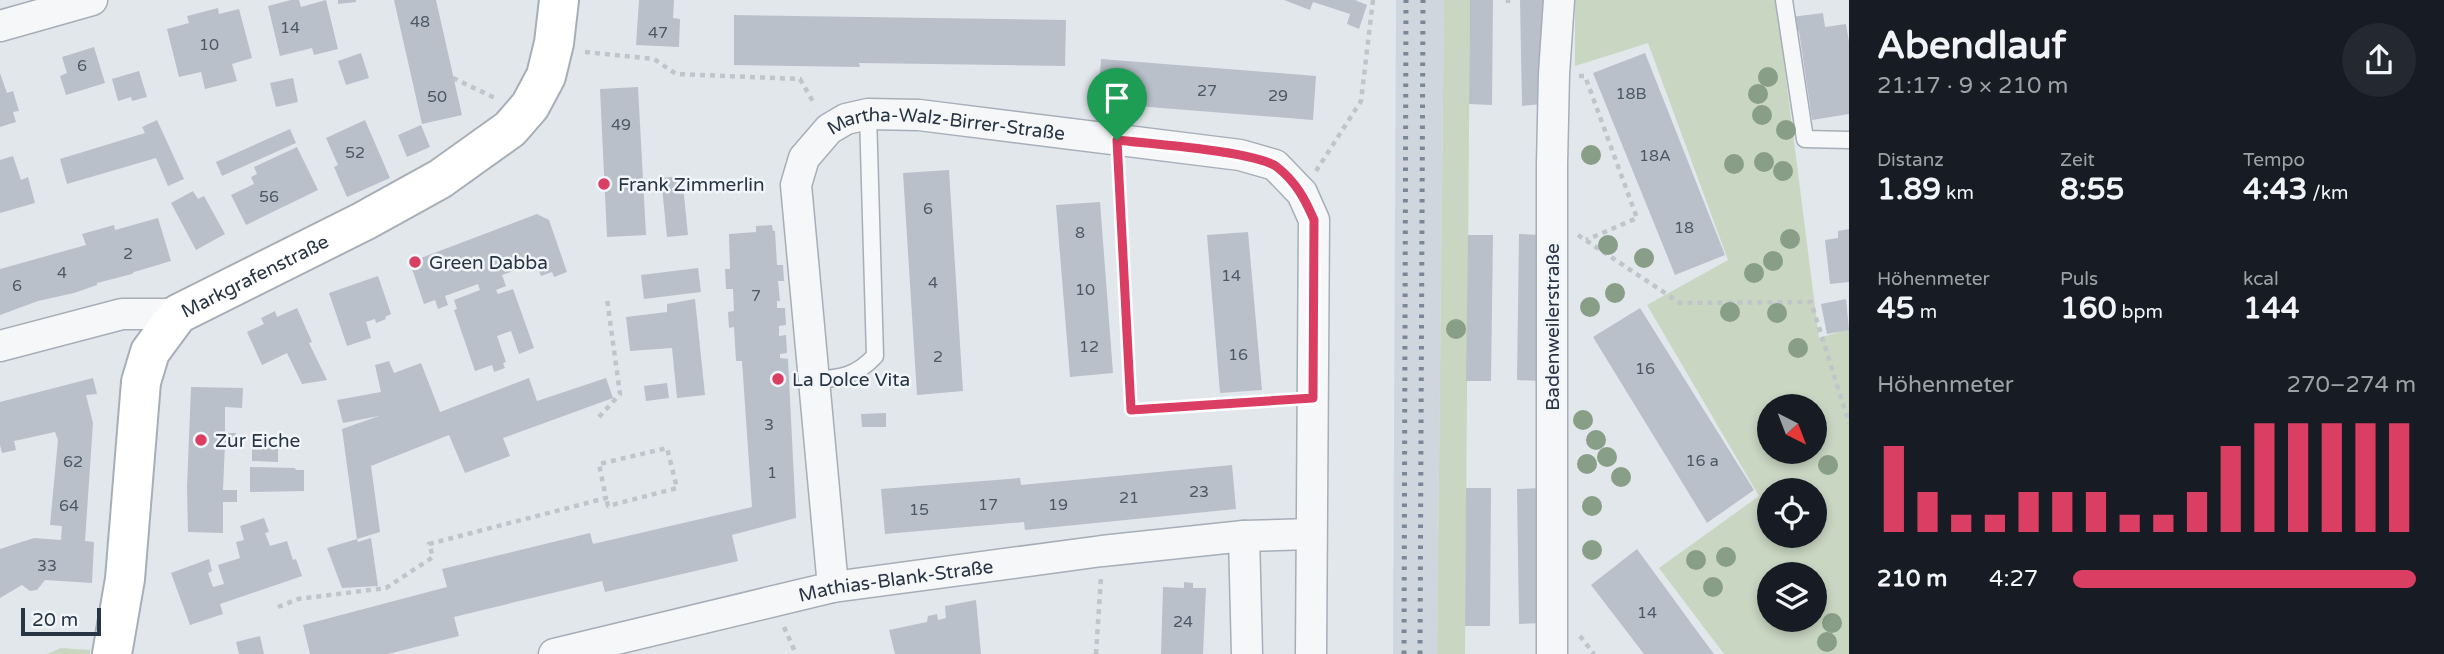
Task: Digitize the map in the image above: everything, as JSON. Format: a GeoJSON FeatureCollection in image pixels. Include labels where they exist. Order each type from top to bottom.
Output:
{"type":"FeatureCollection","features":[{"type":"Feature","properties":{"kind":"street"},"geometry":{"type":"LineString","coordinates":[[0,26],[92,0]]}},
{"type":"Feature","properties":{"kind":"street","name":"Markgrafenstraße"},"geometry":{"type":"LineString","coordinates":[[112,654],[125,579],[141,382],[150,352],[178,314],[440,179],[510,129],[530,106],[546,76],[554,43],[559,0]]}},
{"type":"Feature","properties":{"kind":"street","name":"Badenweilerstraße"},"geometry":{"type":"LineString","coordinates":[[1552,654],[1553,87],[1559,0]]}},
{"type":"Feature","properties":{"kind":"street","name":"Martha-Walz-Birrer-Straße"},"geometry":{"type":"LineString","coordinates":[[833,587],[796,185],[804,158],[829,129],[846,119],[869,114],[919,115],[1240,155],[1275,165],[1302,193],[1314,220],[1311,534]]}},
{"type":"Feature","properties":{"kind":"street"},"geometry":{"type":"LineString","coordinates":[[0,346],[122,314],[178,314]]}},
{"type":"Feature","properties":{"kind":"street"},"geometry":{"type":"LineString","coordinates":[[1311,534],[1311,654]]}},
{"type":"Feature","properties":{"kind":"street","name":"Mathias-Blank-Straße"},"geometry":{"type":"LineString","coordinates":[[554,654],[833,587],[1102,551],[1244,536],[1311,534]]}},
{"type":"Feature","properties":{"kind":"street"},"geometry":{"type":"LineString","coordinates":[[1244,536],[1247,654]]}},
{"type":"Feature","properties":{"kind":"lane"},"geometry":{"type":"LineString","coordinates":[[1784,0],[1805,139],[1849,140]]}},
{"type":"Feature","properties":{"kind":"lane"},"geometry":{"type":"LineString","coordinates":[[815,380],[838,378],[862,370],[875,356],[869,114]]}},
{"type":"Feature","properties":{"kind":"path"},"geometry":{"type":"LineString","coordinates":[[1302,193],[1361,101],[1373,0]]}},
{"type":"Feature","properties":{"kind":"path"},"geometry":{"type":"LineString","coordinates":[[554,43],[585,52],[654,59],[676,74],[800,79],[829,129]]}},
{"type":"Feature","properties":{"kind":"path"},"geometry":{"type":"LineString","coordinates":[[1585,76],[1637,218],[1586,240]]}},
{"type":"Feature","properties":{"kind":"path"},"geometry":{"type":"LineString","coordinates":[[453,78],[502,102],[510,129]]}},
{"type":"Feature","properties":{"kind":"path"},"geometry":{"type":"LineString","coordinates":[[1117,140],[1131,410],[1313,398]]}},
{"type":"Feature","properties":{"kind":"path"},"geometry":{"type":"LineString","coordinates":[[1553,219],[1680,303],[1811,302],[1849,423]]}},
{"type":"Feature","properties":{"kind":"path"},"geometry":{"type":"LineString","coordinates":[[599,417],[620,394],[607,299]]}},
{"type":"Feature","properties":{"kind":"path"},"geometry":{"type":"LineString","coordinates":[[667,447],[677,488],[608,506],[606,498],[599,464],[667,447]]}},
{"type":"Feature","properties":{"kind":"path"},"geometry":{"type":"LineString","coordinates":[[278,607],[298,599],[386,588],[433,557],[429,544],[606,498]]}},
{"type":"Feature","properties":{"kind":"path"},"geometry":{"type":"LineString","coordinates":[[1096,654],[1102,551]]}},
{"type":"Feature","properties":{"kind":"shaded area"},"geometry":{"type":"Polygon","coordinates":[[[1396,0],[1444,0],[1437,654],[1393,654],[1396,0]]]}},
{"type":"Feature","properties":{"kind":"green space"},"geometry":{"type":"Polygon","coordinates":[[[1444,0],[1470,0],[1465,654],[1437,654],[1444,0]]]}},
{"type":"Feature","properties":{"kind":"green space"},"geometry":{"type":"Polygon","coordinates":[[[1575,0],[1776,0],[1819,338],[1849,329],[1849,654],[1724,654],[1659,568],[1757,497],[1757,548],[1827,548],[1827,478],[1757,478],[1757,493],[1647,305],[1728,260],[1648,43],[1575,66],[1575,0]]]}},
{"type":"Feature","properties":{"kind":"green space"},"geometry":{"type":"Polygon","coordinates":[[[61,648],[90,650],[90,654],[47,654],[61,648]]]}},
{"type":"Feature","properties":{"kind":"building"},"geometry":{"type":"Polygon","coordinates":[[[299,0],[301,7],[326,0],[338,49],[314,55],[312,48],[280,56],[268,6],[299,0]]]}},
{"type":"Feature","properties":{"kind":"building"},"geometry":{"type":"Polygon","coordinates":[[[338,0],[356,0],[356,2],[338,4],[338,0]]]}},
{"type":"Feature","properties":{"kind":"building"},"geometry":{"type":"Polygon","coordinates":[[[394,0],[436,0],[462,115],[422,124],[394,0]]]}},
{"type":"Feature","properties":{"kind":"building"},"geometry":{"type":"Polygon","coordinates":[[[639,0],[674,0],[673,18],[680,19],[679,47],[636,45],[639,0]]]}},
{"type":"Feature","properties":{"kind":"building"},"geometry":{"type":"Polygon","coordinates":[[[1284,0],[1355,0],[1367,5],[1359,29],[1347,24],[1350,14],[1313,2],[1310,10],[1284,0]]]}},
{"type":"Feature","properties":{"kind":"building"},"geometry":{"type":"Polygon","coordinates":[[[1470,0],[1493,0],[1492,105],[1469,104],[1470,0]]]}},
{"type":"Feature","properties":{"kind":"building"},"geometry":{"type":"Polygon","coordinates":[[[1520,0],[1543,0],[1542,104],[1522,106],[1520,0]]]}},
{"type":"Feature","properties":{"kind":"building"},"geometry":{"type":"Polygon","coordinates":[[[218,8],[219,14],[239,9],[252,58],[232,64],[237,81],[205,89],[201,72],[179,77],[167,29],[189,23],[187,16],[218,8]]]}},
{"type":"Feature","properties":{"kind":"building"},"geometry":{"type":"Polygon","coordinates":[[[1823,13],[1825,27],[1846,24],[1849,42],[1849,114],[1812,120],[1799,31],[1793,33],[1791,17],[1823,13]]]}},
{"type":"Feature","properties":{"kind":"building"},"geometry":{"type":"Polygon","coordinates":[[[734,15],[1066,20],[1065,66],[859,63],[860,67],[734,65],[734,15]]]}},
{"type":"Feature","properties":{"kind":"building"},"geometry":{"type":"Polygon","coordinates":[[[94,47],[105,83],[66,95],[60,76],[67,73],[62,57],[94,47]]]}},
{"type":"Feature","properties":{"kind":"building"},"geometry":{"type":"Polygon","coordinates":[[[361,53],[369,78],[346,85],[338,61],[361,53]]]}},
{"type":"Feature","properties":{"kind":"building"},"geometry":{"type":"Polygon","coordinates":[[[1645,53],[1725,255],[1675,275],[1593,73],[1645,53]]]}},
{"type":"Feature","properties":{"kind":"building"},"geometry":{"type":"Polygon","coordinates":[[[1101,59],[1316,76],[1313,120],[1098,103],[1101,59]]]}},
{"type":"Feature","properties":{"kind":"building"},"geometry":{"type":"Polygon","coordinates":[[[139,71],[147,97],[132,101],[131,97],[118,101],[112,79],[139,71]]]}},
{"type":"Feature","properties":{"kind":"building"},"geometry":{"type":"Polygon","coordinates":[[[0,73],[7,93],[13,91],[19,111],[13,112],[16,122],[0,127],[0,73]]]}},
{"type":"Feature","properties":{"kind":"building"},"geometry":{"type":"Polygon","coordinates":[[[293,78],[298,102],[276,107],[270,83],[293,78]]]}},
{"type":"Feature","properties":{"kind":"building"},"geometry":{"type":"Polygon","coordinates":[[[638,87],[646,235],[607,237],[600,89],[638,87]]]}},
{"type":"Feature","properties":{"kind":"building"},"geometry":{"type":"Polygon","coordinates":[[[157,120],[184,179],[168,186],[156,158],[67,184],[60,159],[145,133],[142,127],[157,120]]]}},
{"type":"Feature","properties":{"kind":"building"},"geometry":{"type":"Polygon","coordinates":[[[365,120],[390,178],[347,197],[334,167],[338,165],[326,138],[365,120]]]}},
{"type":"Feature","properties":{"kind":"building"},"geometry":{"type":"Polygon","coordinates":[[[421,125],[430,147],[407,157],[398,135],[421,125]]]}},
{"type":"Feature","properties":{"kind":"building"},"geometry":{"type":"Polygon","coordinates":[[[290,129],[296,143],[222,176],[216,162],[290,129]]]}},
{"type":"Feature","properties":{"kind":"building"},"geometry":{"type":"Polygon","coordinates":[[[297,147],[318,190],[246,225],[231,195],[254,184],[251,177],[257,174],[254,167],[297,147]]]}},
{"type":"Feature","properties":{"kind":"building"},"geometry":{"type":"Polygon","coordinates":[[[13,156],[21,180],[28,177],[35,203],[0,213],[0,160],[13,156]]]}},
{"type":"Feature","properties":{"kind":"building"},"geometry":{"type":"Polygon","coordinates":[[[949,170],[963,391],[917,395],[903,173],[949,170]]]}},
{"type":"Feature","properties":{"kind":"building"},"geometry":{"type":"Polygon","coordinates":[[[682,176],[688,235],[667,237],[661,178],[682,176]]]}},
{"type":"Feature","properties":{"kind":"building"},"geometry":{"type":"Polygon","coordinates":[[[193,191],[198,199],[204,196],[225,234],[196,250],[171,203],[193,191]]]}},
{"type":"Feature","properties":{"kind":"building"},"geometry":{"type":"Polygon","coordinates":[[[1100,202],[1113,373],[1070,377],[1056,205],[1100,202]]]}},
{"type":"Feature","properties":{"kind":"building"},"geometry":{"type":"Polygon","coordinates":[[[537,214],[549,220],[567,272],[554,277],[552,272],[541,276],[536,263],[502,275],[506,286],[496,290],[498,294],[513,289],[534,348],[519,354],[511,331],[497,336],[506,362],[503,363],[505,368],[494,372],[492,365],[475,371],[454,310],[457,309],[454,300],[480,290],[478,284],[445,296],[448,305],[438,309],[435,300],[424,304],[411,266],[413,261],[537,214]]]}},
{"type":"Feature","properties":{"kind":"building"},"geometry":{"type":"Polygon","coordinates":[[[158,218],[171,261],[0,315],[0,269],[86,245],[82,234],[114,225],[115,230],[158,218]]]}},
{"type":"Feature","properties":{"kind":"building"},"geometry":{"type":"Polygon","coordinates":[[[772,225],[775,231],[777,265],[783,265],[784,281],[778,281],[780,301],[777,301],[777,308],[785,308],[786,325],[779,326],[779,336],[786,335],[787,353],[780,354],[780,358],[788,359],[796,518],[732,535],[738,561],[605,592],[602,581],[454,617],[459,636],[388,654],[310,654],[303,625],[447,587],[442,569],[590,533],[593,544],[752,507],[742,361],[736,361],[734,327],[729,328],[728,312],[734,311],[733,289],[726,289],[725,269],[730,269],[729,234],[756,232],[756,226],[772,225]]]}},
{"type":"Feature","properties":{"kind":"building"},"geometry":{"type":"Polygon","coordinates":[[[1849,229],[1849,282],[1830,284],[1825,240],[1838,238],[1838,231],[1849,229]]]}},
{"type":"Feature","properties":{"kind":"building"},"geometry":{"type":"Polygon","coordinates":[[[1248,232],[1262,390],[1220,393],[1207,235],[1248,232]]]}},
{"type":"Feature","properties":{"kind":"building"},"geometry":{"type":"Polygon","coordinates":[[[1519,234],[1542,235],[1541,381],[1517,380],[1519,234]]]}},
{"type":"Feature","properties":{"kind":"building"},"geometry":{"type":"Polygon","coordinates":[[[1468,235],[1493,235],[1491,381],[1466,381],[1468,235]]]}},
{"type":"Feature","properties":{"kind":"building"},"geometry":{"type":"Polygon","coordinates":[[[698,268],[701,292],[644,299],[641,275],[698,268]]]}},
{"type":"Feature","properties":{"kind":"building"},"geometry":{"type":"Polygon","coordinates":[[[378,276],[391,314],[376,323],[375,319],[366,322],[371,338],[347,346],[329,293],[378,276]]]}},
{"type":"Feature","properties":{"kind":"building"},"geometry":{"type":"Polygon","coordinates":[[[695,299],[705,395],[677,398],[672,348],[630,351],[626,317],[667,312],[667,304],[695,299]]]}},
{"type":"Feature","properties":{"kind":"building"},"geometry":{"type":"Polygon","coordinates":[[[1846,299],[1849,330],[1827,334],[1821,304],[1846,299]]]}},
{"type":"Feature","properties":{"kind":"building"},"geometry":{"type":"Polygon","coordinates":[[[297,308],[312,342],[309,343],[327,380],[302,384],[287,353],[262,365],[247,332],[264,324],[261,318],[275,311],[277,317],[297,308]]]}},
{"type":"Feature","properties":{"kind":"building"},"geometry":{"type":"Polygon","coordinates":[[[1640,308],[1754,490],[1707,523],[1593,337],[1640,308]]]}},
{"type":"Feature","properties":{"kind":"building"},"geometry":{"type":"Polygon","coordinates":[[[389,361],[394,373],[421,363],[440,412],[529,378],[537,401],[606,378],[613,398],[503,438],[510,456],[465,473],[449,435],[371,466],[380,532],[357,539],[342,429],[379,416],[343,423],[337,400],[381,392],[375,365],[389,361]]]}},
{"type":"Feature","properties":{"kind":"building"},"geometry":{"type":"Polygon","coordinates":[[[93,378],[97,394],[86,395],[93,423],[85,541],[94,542],[92,583],[45,580],[37,590],[30,591],[22,585],[0,598],[0,549],[34,538],[61,540],[62,526],[50,525],[58,440],[55,432],[14,441],[16,450],[2,453],[0,402],[93,378]]]}},
{"type":"Feature","properties":{"kind":"building"},"geometry":{"type":"Polygon","coordinates":[[[667,383],[669,398],[646,401],[644,386],[667,383]]]}},
{"type":"Feature","properties":{"kind":"building"},"geometry":{"type":"Polygon","coordinates":[[[191,387],[243,388],[242,408],[225,407],[225,433],[236,433],[236,443],[225,443],[223,490],[237,490],[237,502],[223,502],[223,533],[188,532],[191,387]]]}},
{"type":"Feature","properties":{"kind":"building"},"geometry":{"type":"Polygon","coordinates":[[[886,413],[886,427],[862,427],[861,414],[886,413]]]}},
{"type":"Feature","properties":{"kind":"building"},"geometry":{"type":"Polygon","coordinates":[[[252,444],[278,444],[278,462],[252,461],[252,444]]]}},
{"type":"Feature","properties":{"kind":"building"},"geometry":{"type":"Polygon","coordinates":[[[1232,465],[1236,509],[1025,530],[1024,522],[885,534],[881,489],[1020,478],[1021,485],[1232,465]]]}},
{"type":"Feature","properties":{"kind":"building"},"geometry":{"type":"Polygon","coordinates":[[[250,467],[304,470],[304,491],[250,492],[250,467]]]}},
{"type":"Feature","properties":{"kind":"building"},"geometry":{"type":"Polygon","coordinates":[[[1466,488],[1491,488],[1490,626],[1465,626],[1466,488]]]}},
{"type":"Feature","properties":{"kind":"building"},"geometry":{"type":"Polygon","coordinates":[[[1541,488],[1543,623],[1519,624],[1517,489],[1541,488]]]}},
{"type":"Feature","properties":{"kind":"building"},"geometry":{"type":"Polygon","coordinates":[[[264,518],[269,532],[265,533],[270,546],[287,541],[302,576],[220,604],[223,614],[190,625],[171,573],[209,559],[212,571],[208,573],[213,587],[224,584],[218,565],[240,558],[236,542],[244,540],[240,526],[264,518]]]}},
{"type":"Feature","properties":{"kind":"building"},"geometry":{"type":"Polygon","coordinates":[[[371,538],[378,586],[342,588],[327,548],[357,539],[358,542],[371,538]]]}},
{"type":"Feature","properties":{"kind":"building"},"geometry":{"type":"Polygon","coordinates":[[[1637,549],[1714,654],[1644,654],[1591,585],[1637,549]]]}},
{"type":"Feature","properties":{"kind":"building"},"geometry":{"type":"Polygon","coordinates":[[[1184,582],[1193,583],[1193,588],[1206,588],[1203,654],[1161,654],[1163,587],[1184,588],[1184,582]]]}},
{"type":"Feature","properties":{"kind":"building"},"geometry":{"type":"Polygon","coordinates":[[[976,600],[981,654],[895,654],[889,630],[927,622],[928,616],[937,614],[938,620],[946,618],[945,606],[976,600]]]}},
{"type":"Feature","properties":{"kind":"building"},"geometry":{"type":"Polygon","coordinates":[[[260,636],[264,654],[239,654],[236,642],[260,636]]]}},
{"type":"Feature","properties":{"kind":"railway"},"geometry":{"type":"LineString","coordinates":[[1404,654],[1406,0]]}},
{"type":"Feature","properties":{"kind":"railway"},"geometry":{"type":"LineString","coordinates":[[1420,654],[1423,0]]}},
{"type":"Feature","properties":{"kind":"place","name":"Frank Zimmerlin"},"geometry":{"type":"Point","coordinates":[604,184]}},
{"type":"Feature","properties":{"kind":"place","name":"Green Dabba"},"geometry":{"type":"Point","coordinates":[415,262]}},
{"type":"Feature","properties":{"kind":"place","name":"La Dolce Vita"},"geometry":{"type":"Point","coordinates":[778,379]}},
{"type":"Feature","properties":{"kind":"place","name":"Zur Eiche"},"geometry":{"type":"Point","coordinates":[201,440]}},
{"type":"Feature","properties":{"kind":"route"},"geometry":{"type":"LineString","coordinates":[[1117,140],[1240,155],[1275,165],[1302,193],[1314,220],[1313,398],[1131,410],[1117,140]]}}]}
